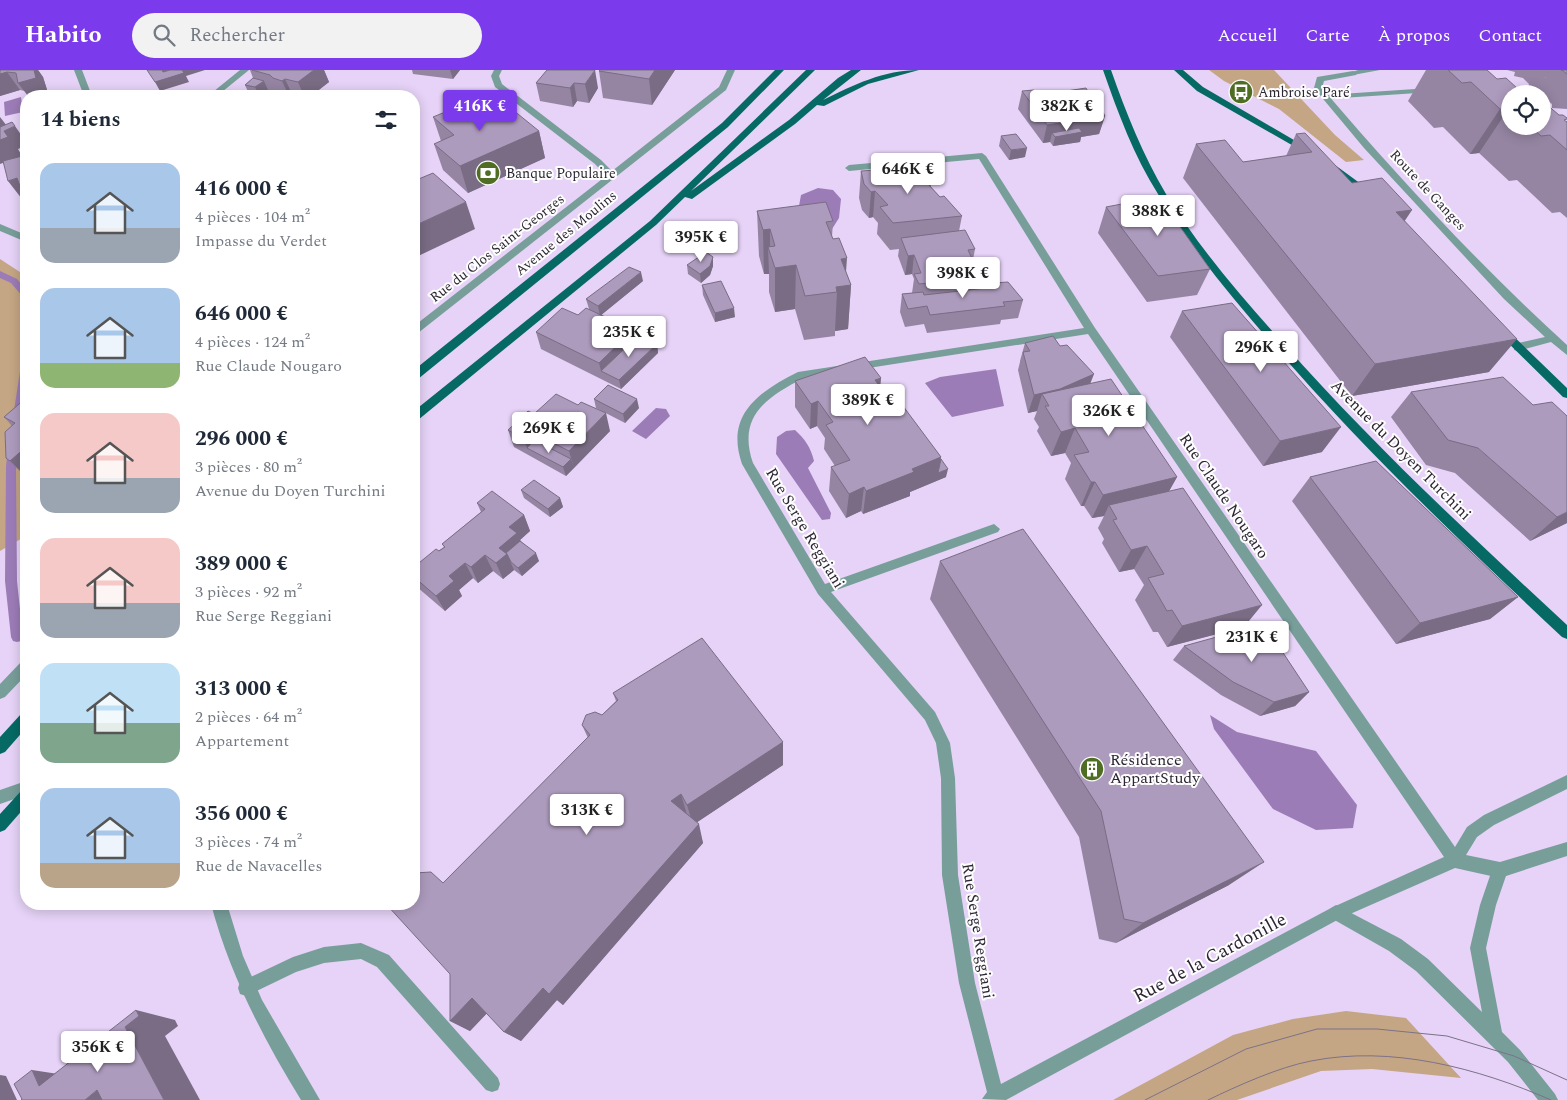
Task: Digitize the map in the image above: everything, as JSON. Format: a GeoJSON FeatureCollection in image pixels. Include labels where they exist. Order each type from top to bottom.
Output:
{"type":"FeatureCollection","features":[{"type":"Feature","properties":{"kind":"main road","name":"Avenue des Moulins"},"geometry":{"type":"LineString","coordinates":[[420,371],[726,125],[780,70]]}},
{"type":"Feature","properties":{"kind":"main road"},"geometry":{"type":"LineString","coordinates":[[652,223],[811,70]]}},
{"type":"Feature","properties":{"kind":"main road"},"geometry":{"type":"LineString","coordinates":[[792,122],[841,80],[857,70]]}},
{"type":"Feature","properties":{"kind":"main road","name":"Avenue du Doyen Turchini"},"geometry":{"type":"LineString","coordinates":[[1107,70],[1126,126],[1171,209],[1229,286],[1308,380],[1436,510],[1567,633]]}},
{"type":"Feature","properties":{"kind":"main road"},"geometry":{"type":"LineString","coordinates":[[1178,70],[1200,89],[1320,158],[1377,199]]}},
{"type":"Feature","properties":{"kind":"main road"},"geometry":{"type":"LineString","coordinates":[[420,412],[652,223],[792,122],[828,100],[865,82],[910,71]]}},
{"type":"Feature","properties":{"kind":"main road"},"geometry":{"type":"LineString","coordinates":[[1493,322],[1567,394]]}},
{"type":"Feature","properties":{"kind":"main road"},"geometry":{"type":"LineString","coordinates":[[0,747],[20,725]]}},
{"type":"Feature","properties":{"kind":"main road"},"geometry":{"type":"LineString","coordinates":[[0,825],[20,803]]}},
{"type":"Feature","properties":{"kind":"street"},"geometry":{"type":"LineString","coordinates":[[78,70],[86,90]]}},
{"type":"Feature","properties":{"kind":"street"},"geometry":{"type":"LineString","coordinates":[[220,90],[245,70]]}},
{"type":"Feature","properties":{"kind":"street"},"geometry":{"type":"LineString","coordinates":[[498,70],[495,76],[498,85],[598,162],[612,177]]}},
{"type":"Feature","properties":{"kind":"street","name":"Rue du Clos Saint-Georges"},"geometry":{"type":"LineString","coordinates":[[420,325],[612,177],[723,88],[732,70]]}},
{"type":"Feature","properties":{"kind":"street"},"geometry":{"type":"LineString","coordinates":[[1376,70],[1320,79],[1318,88],[1326,97],[1415,90],[1440,91]]}},
{"type":"Feature","properties":{"kind":"street","name":"Route de Ganges"},"geometry":{"type":"LineString","coordinates":[[1326,97],[1367,146],[1508,297],[1567,351]]}},
{"type":"Feature","properties":{"kind":"street","name":"Rue Claude Nougaro"},"geometry":{"type":"LineString","coordinates":[[849,168],[982,156],[1091,330],[1455,860]]}},
{"type":"Feature","properties":{"kind":"street"},"geometry":{"type":"LineString","coordinates":[[0,227],[20,236]]}},
{"type":"Feature","properties":{"kind":"street","name":"Rue Serge Reggiani"},"geometry":{"type":"LineString","coordinates":[[993,1098],[967,983],[951,885],[948,778],[942,743],[930,716],[822,590],[743,454],[742,432],[754,406],[780,385],[802,375],[1091,330]]}},
{"type":"Feature","properties":{"kind":"street"},"geometry":{"type":"LineString","coordinates":[[1518,347],[1553,338]]}},
{"type":"Feature","properties":{"kind":"street"},"geometry":{"type":"LineString","coordinates":[[822,590],[994,529]]}},
{"type":"Feature","properties":{"kind":"street"},"geometry":{"type":"LineString","coordinates":[[0,694],[20,672]]}},
{"type":"Feature","properties":{"kind":"street"},"geometry":{"type":"LineString","coordinates":[[1567,782],[1489,820],[1472,832],[1455,860],[1500,870],[1567,849]]}},
{"type":"Feature","properties":{"kind":"street"},"geometry":{"type":"LineString","coordinates":[[0,797],[20,790]]}},
{"type":"Feature","properties":{"kind":"street","name":"Rue de la Cardonille"},"geometry":{"type":"LineString","coordinates":[[993,1098],[1336,913],[1455,860]]}},
{"type":"Feature","properties":{"kind":"street"},"geometry":{"type":"LineString","coordinates":[[1494,1036],[1478,948],[1488,905],[1500,870]]}},
{"type":"Feature","properties":{"kind":"street"},"geometry":{"type":"LineString","coordinates":[[221,910],[246,988],[286,1061],[311,1100]]}},
{"type":"Feature","properties":{"kind":"street"},"geometry":{"type":"LineString","coordinates":[[1336,913],[1395,945],[1422,965],[1514,1056],[1549,1100]]}},
{"type":"Feature","properties":{"kind":"street"},"geometry":{"type":"LineString","coordinates":[[246,988],[293,965],[324,955],[361,951],[383,961],[492,1084]]}},
{"type":"Feature","properties":{"kind":"shaded area"},"geometry":{"type":"Polygon","coordinates":[[[1209,70],[1274,70],[1335,135],[1364,160],[1346,162],[1279,109],[1224,81],[1209,70]]]}},
{"type":"Feature","properties":{"kind":"shaded area"},"geometry":{"type":"Polygon","coordinates":[[[20,97],[20,113],[5,116],[4,102],[20,97]]]}},
{"type":"Feature","properties":{"kind":"shaded area"},"geometry":{"type":"Polygon","coordinates":[[[818,188],[833,190],[841,199],[839,218],[832,229],[812,236],[799,206],[801,195],[818,188]]]}},
{"type":"Feature","properties":{"kind":"shaded area"},"geometry":{"type":"Polygon","coordinates":[[[0,259],[20,272],[20,539],[0,551],[0,259]]]}},
{"type":"Feature","properties":{"kind":"shaded area"},"geometry":{"type":"Polygon","coordinates":[[[996,369],[1004,406],[952,417],[925,383],[940,377],[996,369]]]}},
{"type":"Feature","properties":{"kind":"shaded area"},"geometry":{"type":"Polygon","coordinates":[[[656,408],[666,409],[670,416],[646,439],[632,431],[656,408]]]}},
{"type":"Feature","properties":{"kind":"shaded area"},"geometry":{"type":"Polygon","coordinates":[[[795,430],[805,440],[811,452],[814,461],[808,468],[831,513],[830,519],[822,520],[776,454],[777,437],[786,431],[795,430]]]}},
{"type":"Feature","properties":{"kind":"shaded area"},"geometry":{"type":"Polygon","coordinates":[[[1210,715],[1237,732],[1316,751],[1357,805],[1353,828],[1316,830],[1273,809],[1214,729],[1210,715]]]}},
{"type":"Feature","properties":{"kind":"shaded area"},"geometry":{"type":"Polygon","coordinates":[[[1346,1011],[1406,1018],[1461,1078],[1372,1069],[1321,1071],[1237,1100],[1113,1100],[1233,1035],[1293,1019],[1346,1011]]]}},
{"type":"Feature","properties":{"kind":"building"},"geometry":{"type":"Polygon","coordinates":[[[0,70],[34,70],[36,78],[18,83],[16,73],[7,72],[0,74],[0,70]]]}},
{"type":"Feature","properties":{"kind":"building"},"geometry":{"type":"Polygon","coordinates":[[[147,70],[162,70],[163,72],[182,70],[184,73],[155,82],[147,70]]]}},
{"type":"Feature","properties":{"kind":"building"},"geometry":{"type":"Polygon","coordinates":[[[252,70],[314,70],[298,82],[285,79],[282,81],[270,75],[252,70]]]}},
{"type":"Feature","properties":{"kind":"building"},"geometry":{"type":"Polygon","coordinates":[[[547,70],[595,70],[585,84],[574,83],[570,88],[536,83],[547,70]]]}},
{"type":"Feature","properties":{"kind":"building"},"geometry":{"type":"Polygon","coordinates":[[[600,70],[655,70],[649,79],[600,70]]]}},
{"type":"Feature","properties":{"kind":"building"},"geometry":{"type":"Polygon","coordinates":[[[1448,70],[1487,70],[1497,79],[1506,78],[1514,85],[1501,85],[1500,109],[1471,82],[1462,83],[1448,70]]]}},
{"type":"Feature","properties":{"kind":"building"},"geometry":{"type":"Polygon","coordinates":[[[253,78],[264,81],[255,87],[245,85],[253,78]]]}},
{"type":"Feature","properties":{"kind":"building"},"geometry":{"type":"Polygon","coordinates":[[[1086,88],[1094,103],[1098,103],[1105,116],[1047,125],[1022,91],[1034,90],[1040,98],[1049,96],[1047,94],[1086,88]]]}},
{"type":"Feature","properties":{"kind":"building"},"geometry":{"type":"Polygon","coordinates":[[[472,101],[493,118],[513,110],[539,131],[460,166],[434,144],[454,135],[433,117],[472,101]]]}},
{"type":"Feature","properties":{"kind":"building"},"geometry":{"type":"Polygon","coordinates":[[[1551,108],[1559,115],[1567,118],[1564,120],[1567,122],[1567,150],[1550,135],[1551,108]]]}},
{"type":"Feature","properties":{"kind":"building"},"geometry":{"type":"Polygon","coordinates":[[[12,122],[15,126],[4,131],[8,137],[0,140],[0,127],[12,122]]]}},
{"type":"Feature","properties":{"kind":"building"},"geometry":{"type":"Polygon","coordinates":[[[1079,128],[1082,132],[1055,137],[1052,133],[1079,128]]]}},
{"type":"Feature","properties":{"kind":"building"},"geometry":{"type":"Polygon","coordinates":[[[1305,133],[1352,183],[1382,178],[1412,210],[1396,212],[1517,339],[1375,364],[1196,144],[1225,140],[1243,162],[1312,152],[1296,134],[1305,133]]]}},
{"type":"Feature","properties":{"kind":"building"},"geometry":{"type":"Polygon","coordinates":[[[1016,134],[1027,148],[1011,150],[1001,136],[1016,134]]]}},
{"type":"Feature","properties":{"kind":"building"},"geometry":{"type":"Polygon","coordinates":[[[20,157],[20,186],[17,178],[8,181],[3,161],[20,157]]]}},
{"type":"Feature","properties":{"kind":"building"},"geometry":{"type":"Polygon","coordinates":[[[918,167],[931,182],[927,183],[940,197],[944,196],[962,216],[893,223],[880,207],[888,205],[875,191],[871,192],[864,184],[861,171],[918,167]]]}},
{"type":"Feature","properties":{"kind":"building"},"geometry":{"type":"Polygon","coordinates":[[[433,173],[466,202],[420,223],[420,178],[433,173]]]}},
{"type":"Feature","properties":{"kind":"building"},"geometry":{"type":"Polygon","coordinates":[[[1159,197],[1210,269],[1158,276],[1106,207],[1159,197]]]}},
{"type":"Feature","properties":{"kind":"building"},"geometry":{"type":"Polygon","coordinates":[[[826,202],[833,221],[826,222],[833,239],[839,238],[847,258],[841,259],[851,285],[836,287],[837,292],[805,296],[796,265],[775,268],[768,247],[775,246],[770,229],[763,230],[757,211],[826,202]]]}},
{"type":"Feature","properties":{"kind":"building"},"geometry":{"type":"Polygon","coordinates":[[[965,230],[975,249],[968,250],[976,267],[982,267],[987,277],[919,284],[914,274],[921,273],[914,255],[908,256],[901,238],[965,230]]]}},
{"type":"Feature","properties":{"kind":"building"},"geometry":{"type":"Polygon","coordinates":[[[706,252],[713,257],[710,266],[700,274],[687,265],[706,252]]]}},
{"type":"Feature","properties":{"kind":"building"},"geometry":{"type":"Polygon","coordinates":[[[629,267],[641,272],[598,306],[586,299],[629,267]]]}},
{"type":"Feature","properties":{"kind":"building"},"geometry":{"type":"Polygon","coordinates":[[[721,281],[734,308],[715,313],[702,285],[721,281]]]}},
{"type":"Feature","properties":{"kind":"building"},"geometry":{"type":"Polygon","coordinates":[[[1008,282],[1023,300],[1003,302],[1005,306],[930,315],[927,306],[908,309],[902,294],[923,292],[924,295],[995,287],[993,283],[1008,282]]]}},
{"type":"Feature","properties":{"kind":"building"},"geometry":{"type":"Polygon","coordinates":[[[1232,303],[1341,427],[1280,441],[1182,311],[1232,303]]]}},
{"type":"Feature","properties":{"kind":"building"},"geometry":{"type":"Polygon","coordinates":[[[562,308],[578,315],[586,308],[633,330],[599,363],[536,332],[562,308]]]}},
{"type":"Feature","properties":{"kind":"building"},"geometry":{"type":"Polygon","coordinates":[[[639,335],[657,344],[619,380],[601,371],[639,335]]]}},
{"type":"Feature","properties":{"kind":"building"},"geometry":{"type":"Polygon","coordinates":[[[1053,336],[1060,346],[1067,345],[1094,374],[1060,389],[1034,395],[1023,352],[1030,351],[1025,343],[1053,336]]]}},
{"type":"Feature","properties":{"kind":"building"},"geometry":{"type":"Polygon","coordinates":[[[865,357],[881,378],[875,380],[890,401],[897,398],[941,457],[912,469],[914,472],[866,491],[864,487],[849,494],[831,467],[850,460],[826,425],[833,422],[818,401],[811,404],[795,381],[865,357]]]}},
{"type":"Feature","properties":{"kind":"building"},"geometry":{"type":"Polygon","coordinates":[[[1503,377],[1533,405],[1552,402],[1567,416],[1567,512],[1557,517],[1478,448],[1448,440],[1411,392],[1503,377]]]}},
{"type":"Feature","properties":{"kind":"building"},"geometry":{"type":"Polygon","coordinates":[[[1111,379],[1177,477],[1103,495],[1095,482],[1091,482],[1074,455],[1089,452],[1075,428],[1061,432],[1045,406],[1049,406],[1042,394],[1111,379]]]}},
{"type":"Feature","properties":{"kind":"building"},"geometry":{"type":"Polygon","coordinates":[[[608,385],[637,399],[623,414],[594,399],[608,385]]]}},
{"type":"Feature","properties":{"kind":"building"},"geometry":{"type":"Polygon","coordinates":[[[556,394],[578,405],[581,402],[606,413],[569,451],[532,432],[524,439],[508,430],[528,411],[534,414],[556,394]]]}},
{"type":"Feature","properties":{"kind":"building"},"geometry":{"type":"Polygon","coordinates":[[[20,403],[20,452],[10,461],[6,458],[5,432],[15,423],[4,417],[20,403]]]}},
{"type":"Feature","properties":{"kind":"building"},"geometry":{"type":"Polygon","coordinates":[[[534,440],[571,459],[563,467],[527,448],[534,440]]]}},
{"type":"Feature","properties":{"kind":"building"},"geometry":{"type":"Polygon","coordinates":[[[941,459],[948,469],[938,473],[941,459]]]}},
{"type":"Feature","properties":{"kind":"building"},"geometry":{"type":"Polygon","coordinates":[[[1376,461],[1518,597],[1420,623],[1310,477],[1376,461]]]}},
{"type":"Feature","properties":{"kind":"building"},"geometry":{"type":"Polygon","coordinates":[[[534,480],[560,498],[548,509],[521,490],[534,480]]]}},
{"type":"Feature","properties":{"kind":"building"},"geometry":{"type":"Polygon","coordinates":[[[1183,488],[1262,605],[1182,626],[1172,610],[1167,611],[1148,578],[1164,574],[1147,546],[1131,550],[1113,520],[1117,519],[1109,505],[1183,488]]]}},
{"type":"Feature","properties":{"kind":"building"},"geometry":{"type":"Polygon","coordinates":[[[492,491],[524,515],[509,527],[517,533],[499,548],[507,554],[496,563],[485,555],[471,567],[465,563],[449,576],[454,581],[436,596],[420,582],[420,562],[436,549],[439,551],[445,547],[442,544],[485,509],[477,503],[492,491]]]}},
{"type":"Feature","properties":{"kind":"building"},"geometry":{"type":"Polygon","coordinates":[[[1023,529],[1264,862],[1143,923],[1124,919],[1101,811],[940,561],[1023,529]]]}},
{"type":"Feature","properties":{"kind":"building"},"geometry":{"type":"Polygon","coordinates":[[[520,541],[536,553],[518,568],[511,562],[506,553],[520,541]]]}},
{"type":"Feature","properties":{"kind":"building"},"geometry":{"type":"Polygon","coordinates":[[[1264,624],[1309,692],[1274,702],[1233,682],[1184,646],[1264,624]]]}},
{"type":"Feature","properties":{"kind":"building"},"geometry":{"type":"Polygon","coordinates":[[[702,638],[783,742],[687,805],[681,794],[671,801],[699,824],[549,994],[543,988],[504,1032],[472,998],[450,1021],[450,974],[391,910],[420,910],[420,873],[431,872],[443,883],[590,735],[582,725],[586,715],[595,712],[602,715],[618,700],[613,693],[702,638]]]}},
{"type":"Feature","properties":{"kind":"building"},"geometry":{"type":"Polygon","coordinates":[[[136,1010],[139,1016],[125,1027],[164,1100],[102,1100],[97,1090],[85,1100],[21,1100],[14,1084],[32,1070],[39,1086],[136,1010]]]}},
{"type":"Feature","properties":{"kind":"waterway"},"geometry":{"type":"LineString","coordinates":[[0,274],[14,281],[20,288]]}},
{"type":"Feature","properties":{"kind":"waterway"},"geometry":{"type":"LineString","coordinates":[[18,417],[20,404]]}},
{"type":"Feature","properties":{"kind":"waterway"},"geometry":{"type":"LineString","coordinates":[[13,448],[11,466],[11,581],[17,637]]}},
{"type":"Feature","properties":{"kind":"tram line"},"geometry":{"type":"LineString","coordinates":[[1145,1100],[1246,1049],[1317,1029],[1377,1029],[1447,1036],[1514,1056],[1567,1080]]}},
{"type":"Feature","properties":{"kind":"tram line"},"geometry":{"type":"LineString","coordinates":[[1208,1100],[1258,1078],[1299,1064],[1341,1057],[1372,1056],[1434,1062],[1464,1069],[1523,1088],[1551,1100]]}},
{"type":"Feature","properties":{"kind":"place","name":"Ambroise Paré"},"geometry":{"type":"Point","coordinates":[1241,92]}},
{"type":"Feature","properties":{"kind":"place","name":"Banque Populaire"},"geometry":{"type":"Point","coordinates":[488,173]}},
{"type":"Feature","properties":{"kind":"place","name":"Résidence AppartStudy"},"geometry":{"type":"Point","coordinates":[1092,769]}}]}
